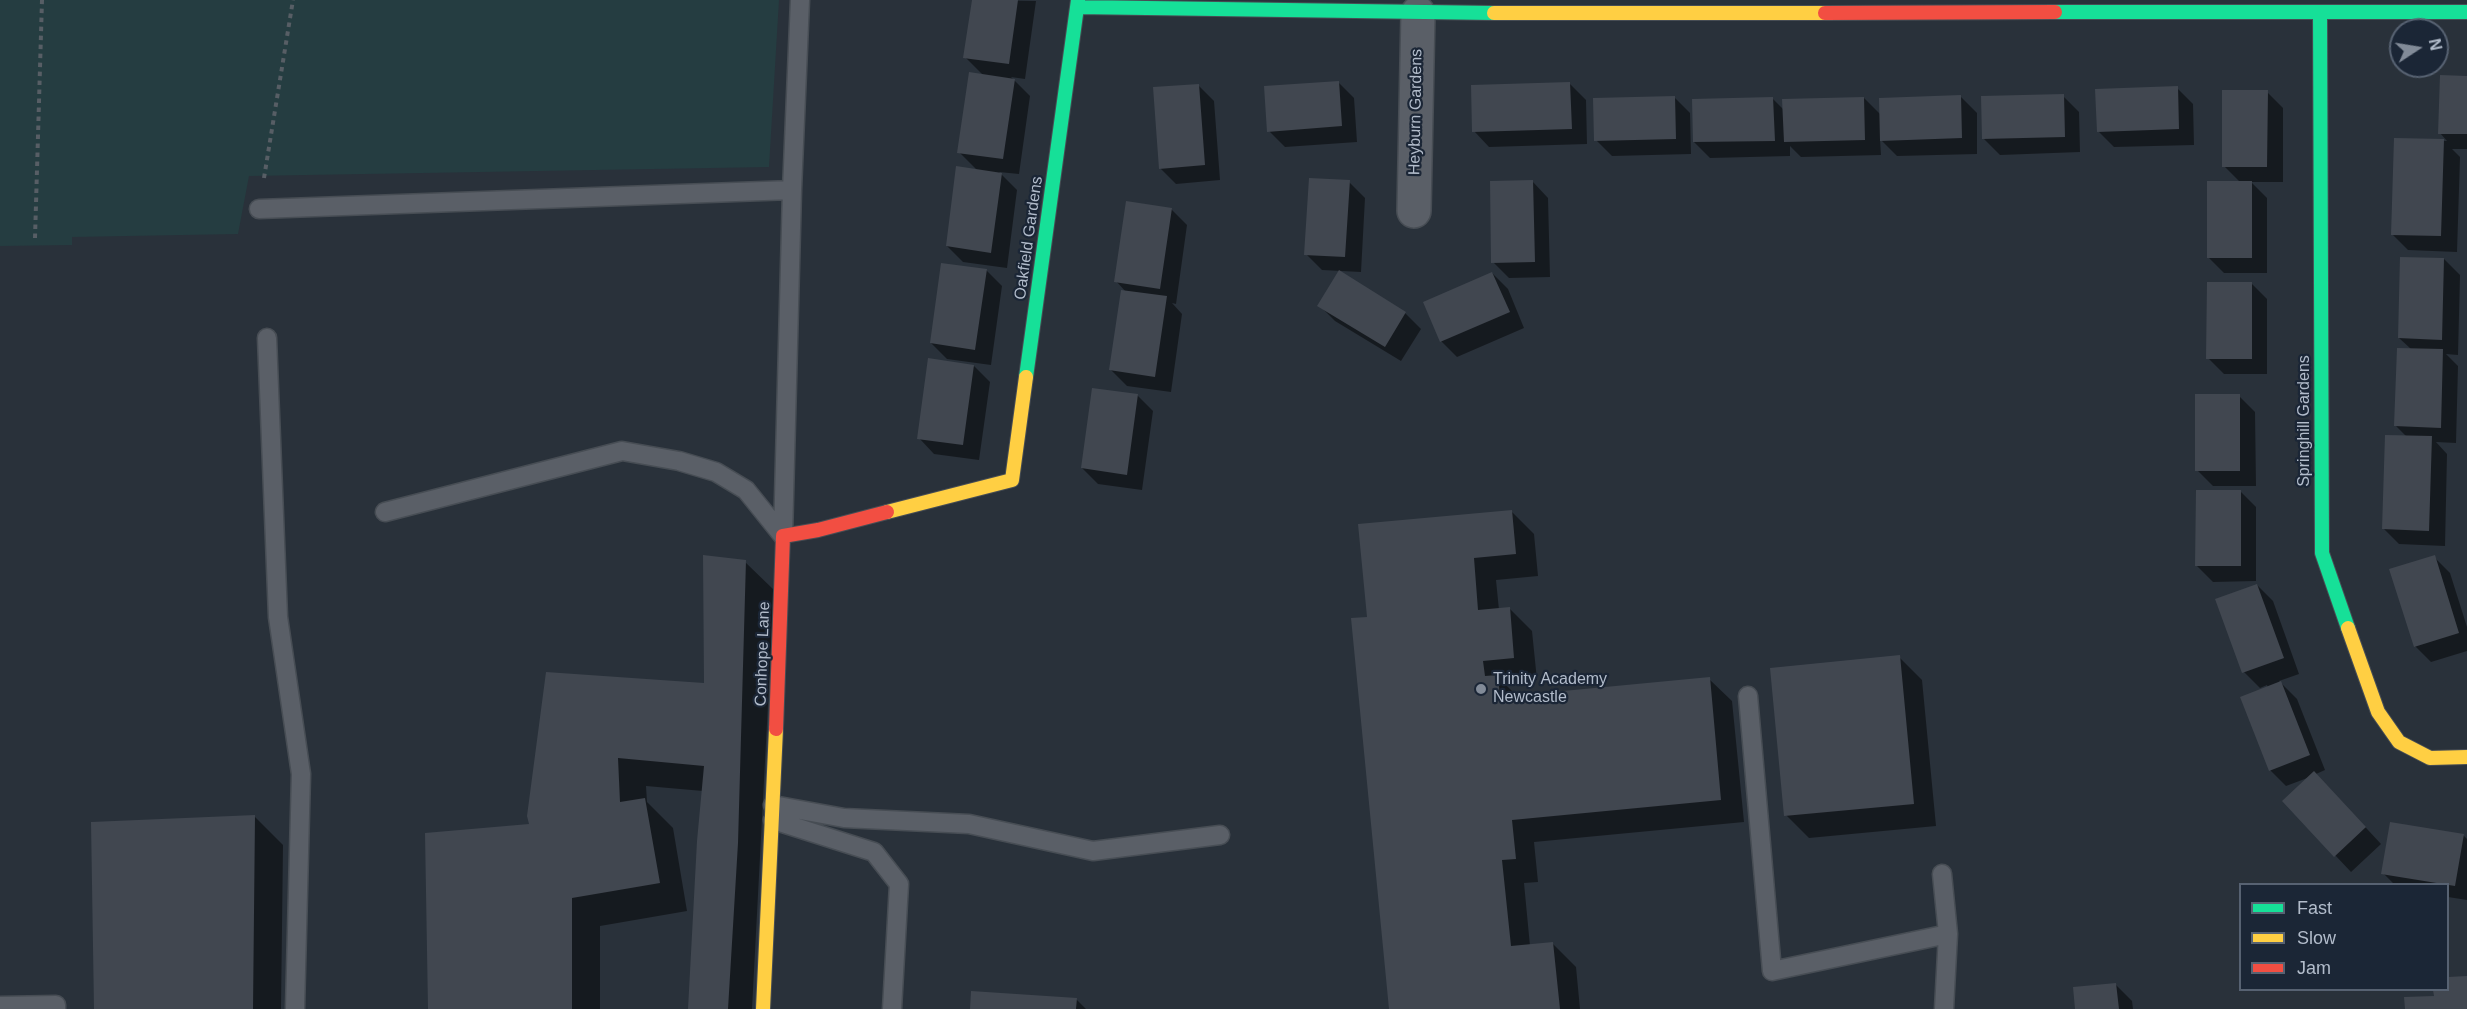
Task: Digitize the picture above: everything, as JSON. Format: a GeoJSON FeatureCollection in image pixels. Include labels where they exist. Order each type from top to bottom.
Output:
{"type":"FeatureCollection","features":[{"type":"Feature","properties":{"kind":"street"},"geometry":{"type":"LineString","coordinates":[[1077,4],[1418,13],[2467,12]]}},
{"type":"Feature","properties":{"kind":"street","name":"Oakfield Gardens"},"geometry":{"type":"LineString","coordinates":[[783,536],[818,530],[1012,480],[1077,4]]}},
{"type":"Feature","properties":{"kind":"street","name":"Springhill Gardens"},"geometry":{"type":"LineString","coordinates":[[2320,12],[2322,553],[2378,712],[2399,742],[2430,758],[2467,757]]}},
{"type":"Feature","properties":{"kind":"street","name":"Heyburn Gardens"},"geometry":{"type":"LineString","coordinates":[[1414,212],[1418,13]]}},
{"type":"Feature","properties":{"kind":"street","name":"Conhope Lane"},"geometry":{"type":"LineString","coordinates":[[763,1009],[783,536]]}},
{"type":"Feature","properties":{"kind":"lane"},"geometry":{"type":"LineString","coordinates":[[783,536],[792,190],[800,0]]}},
{"type":"Feature","properties":{"kind":"lane"},"geometry":{"type":"LineString","coordinates":[[259,209],[792,190]]}},
{"type":"Feature","properties":{"kind":"lane"},"geometry":{"type":"LineString","coordinates":[[267,338],[278,617],[301,774],[295,1009]]}},
{"type":"Feature","properties":{"kind":"lane"},"geometry":{"type":"LineString","coordinates":[[385,512],[622,451],[679,461],[716,472],[746,490],[783,536]]}},
{"type":"Feature","properties":{"kind":"lane"},"geometry":{"type":"LineString","coordinates":[[1748,696],[1772,971],[1948,934]]}},
{"type":"Feature","properties":{"kind":"lane"},"geometry":{"type":"LineString","coordinates":[[773,812],[969,824],[1093,850],[1220,835]]}},
{"type":"Feature","properties":{"kind":"lane"},"geometry":{"type":"LineString","coordinates":[[773,812],[874,852],[899,884],[892,1009]]}},
{"type":"Feature","properties":{"kind":"lane"},"geometry":{"type":"LineString","coordinates":[[1942,874],[1948,934],[1944,1009]]}},
{"type":"Feature","properties":{"kind":"lane"},"geometry":{"type":"LineString","coordinates":[[0,1006],[56,1005],[56,1009]]}},
{"type":"Feature","properties":{"kind":"path"},"geometry":{"type":"LineString","coordinates":[[35,238],[42,0]]}},
{"type":"Feature","properties":{"kind":"path"},"geometry":{"type":"LineString","coordinates":[[259,209],[293,0]]}},
{"type":"Feature","properties":{"kind":"green space"},"geometry":{"type":"Polygon","coordinates":[[[0,0],[779,0],[769,167],[249,176],[238,234],[72,237],[72,245],[0,246],[0,0]]]}},
{"type":"Feature","properties":{"kind":"building"},"geometry":{"type":"Polygon","coordinates":[[[972,0],[1018,0],[1009,64],[963,58],[972,0]]]}},
{"type":"Feature","properties":{"kind":"building"},"geometry":{"type":"Polygon","coordinates":[[[969,72],[1015,79],[1003,159],[957,153],[969,72]]]}},
{"type":"Feature","properties":{"kind":"building"},"geometry":{"type":"Polygon","coordinates":[[[2449,75],[2467,76],[2467,134],[2438,134],[2440,78],[2449,78],[2449,75]]]}},
{"type":"Feature","properties":{"kind":"building"},"geometry":{"type":"Polygon","coordinates":[[[1339,81],[1342,126],[1267,132],[1264,86],[1339,81]]]}},
{"type":"Feature","properties":{"kind":"building"},"geometry":{"type":"Polygon","coordinates":[[[1570,82],[1572,129],[1472,132],[1471,85],[1570,82]]]}},
{"type":"Feature","properties":{"kind":"building"},"geometry":{"type":"Polygon","coordinates":[[[1199,84],[1205,165],[1159,169],[1153,87],[1199,84]]]}},
{"type":"Feature","properties":{"kind":"building"},"geometry":{"type":"Polygon","coordinates":[[[2178,86],[2179,129],[2097,132],[2095,89],[2178,86]]]}},
{"type":"Feature","properties":{"kind":"building"},"geometry":{"type":"Polygon","coordinates":[[[2222,90],[2268,90],[2267,167],[2222,167],[2222,90]]]}},
{"type":"Feature","properties":{"kind":"building"},"geometry":{"type":"Polygon","coordinates":[[[2064,94],[2065,137],[1982,139],[1981,96],[2064,94]]]}},
{"type":"Feature","properties":{"kind":"building"},"geometry":{"type":"Polygon","coordinates":[[[1961,95],[1962,138],[1880,141],[1879,98],[1961,95]]]}},
{"type":"Feature","properties":{"kind":"building"},"geometry":{"type":"Polygon","coordinates":[[[1675,96],[1676,139],[1594,141],[1593,98],[1675,96]]]}},
{"type":"Feature","properties":{"kind":"building"},"geometry":{"type":"Polygon","coordinates":[[[1773,97],[1775,141],[1693,142],[1692,99],[1773,97]]]}},
{"type":"Feature","properties":{"kind":"building"},"geometry":{"type":"Polygon","coordinates":[[[1864,97],[1865,140],[1784,142],[1782,99],[1864,97]]]}},
{"type":"Feature","properties":{"kind":"building"},"geometry":{"type":"Polygon","coordinates":[[[2394,138],[2444,139],[2441,236],[2391,235],[2394,138]]]}},
{"type":"Feature","properties":{"kind":"building"},"geometry":{"type":"Polygon","coordinates":[[[956,166],[1002,173],[991,253],[946,246],[956,166]]]}},
{"type":"Feature","properties":{"kind":"building"},"geometry":{"type":"Polygon","coordinates":[[[1309,178],[1350,180],[1345,257],[1304,255],[1309,178]]]}},
{"type":"Feature","properties":{"kind":"building"},"geometry":{"type":"Polygon","coordinates":[[[1533,180],[1535,262],[1491,263],[1490,181],[1533,180]]]}},
{"type":"Feature","properties":{"kind":"building"},"geometry":{"type":"Polygon","coordinates":[[[2207,181],[2252,181],[2252,258],[2207,258],[2207,181]]]}},
{"type":"Feature","properties":{"kind":"building"},"geometry":{"type":"Polygon","coordinates":[[[1126,201],[1172,208],[1160,289],[1114,282],[1126,201]]]}},
{"type":"Feature","properties":{"kind":"building"},"geometry":{"type":"Polygon","coordinates":[[[2400,257],[2444,258],[2442,340],[2398,338],[2400,257]]]}},
{"type":"Feature","properties":{"kind":"building"},"geometry":{"type":"Polygon","coordinates":[[[941,263],[987,269],[975,350],[930,343],[941,263]]]}},
{"type":"Feature","properties":{"kind":"building"},"geometry":{"type":"Polygon","coordinates":[[[1339,270],[1406,312],[1385,347],[1317,306],[1339,270]]]}},
{"type":"Feature","properties":{"kind":"building"},"geometry":{"type":"Polygon","coordinates":[[[1492,272],[1510,312],[1440,342],[1423,302],[1492,272]]]}},
{"type":"Feature","properties":{"kind":"building"},"geometry":{"type":"Polygon","coordinates":[[[2207,282],[2252,282],[2252,359],[2206,359],[2207,282]]]}},
{"type":"Feature","properties":{"kind":"building"},"geometry":{"type":"Polygon","coordinates":[[[1121,290],[1167,296],[1155,377],[1109,370],[1121,290]]]}},
{"type":"Feature","properties":{"kind":"building"},"geometry":{"type":"Polygon","coordinates":[[[2397,348],[2443,349],[2441,428],[2394,426],[2397,348]]]}},
{"type":"Feature","properties":{"kind":"building"},"geometry":{"type":"Polygon","coordinates":[[[928,358],[974,365],[963,445],[917,439],[928,358]]]}},
{"type":"Feature","properties":{"kind":"building"},"geometry":{"type":"Polygon","coordinates":[[[1092,388],[1138,394],[1127,475],[1081,468],[1092,388]]]}},
{"type":"Feature","properties":{"kind":"building"},"geometry":{"type":"Polygon","coordinates":[[[2195,394],[2240,394],[2240,471],[2195,471],[2195,394]]]}},
{"type":"Feature","properties":{"kind":"building"},"geometry":{"type":"Polygon","coordinates":[[[2385,435],[2432,436],[2429,531],[2382,529],[2385,435]]]}},
{"type":"Feature","properties":{"kind":"building"},"geometry":{"type":"Polygon","coordinates":[[[2196,490],[2241,490],[2241,566],[2195,566],[2196,490]]]}},
{"type":"Feature","properties":{"kind":"building"},"geometry":{"type":"Polygon","coordinates":[[[1512,510],[1516,554],[1474,558],[1478,610],[1510,607],[1514,658],[1483,661],[1485,676],[1498,675],[1500,697],[1710,677],[1721,800],[1512,820],[1516,859],[1502,860],[1511,946],[1553,942],[1560,1009],[1389,1009],[1351,618],[1367,617],[1358,524],[1512,510]]]}},
{"type":"Feature","properties":{"kind":"building"},"geometry":{"type":"Polygon","coordinates":[[[703,555],[746,560],[738,843],[728,1009],[688,1009],[697,841],[704,766],[618,758],[620,802],[645,798],[660,883],[572,898],[572,1009],[428,1009],[425,833],[529,824],[527,816],[546,672],[704,683],[703,555]]]}},
{"type":"Feature","properties":{"kind":"building"},"geometry":{"type":"Polygon","coordinates":[[[2435,555],[2459,633],[2414,647],[2389,569],[2435,555]]]}},
{"type":"Feature","properties":{"kind":"building"},"geometry":{"type":"Polygon","coordinates":[[[2257,584],[2284,658],[2242,673],[2215,599],[2257,584]]]}},
{"type":"Feature","properties":{"kind":"building"},"geometry":{"type":"Polygon","coordinates":[[[1900,655],[1914,804],[1784,816],[1770,668],[1900,655]]]}},
{"type":"Feature","properties":{"kind":"building"},"geometry":{"type":"Polygon","coordinates":[[[2281,681],[2310,755],[2269,771],[2240,697],[2281,681]]]}},
{"type":"Feature","properties":{"kind":"building"},"geometry":{"type":"Polygon","coordinates":[[[2314,771],[2366,827],[2334,857],[2282,801],[2314,771]]]}},
{"type":"Feature","properties":{"kind":"building"},"geometry":{"type":"Polygon","coordinates":[[[255,815],[253,1009],[94,1009],[91,822],[255,815]]]}},
{"type":"Feature","properties":{"kind":"building"},"geometry":{"type":"Polygon","coordinates":[[[2390,822],[2464,834],[2455,886],[2449,885],[2449,883],[2381,874],[2390,822]]]}},
{"type":"Feature","properties":{"kind":"building"},"geometry":{"type":"Polygon","coordinates":[[[2467,976],[2467,1009],[2405,1009],[2404,997],[2434,996],[2433,991],[2449,991],[2449,977],[2467,976]]]}},
{"type":"Feature","properties":{"kind":"building"},"geometry":{"type":"Polygon","coordinates":[[[2116,983],[2119,1009],[2075,1009],[2073,987],[2116,983]]]}},
{"type":"Feature","properties":{"kind":"building"},"geometry":{"type":"Polygon","coordinates":[[[971,991],[1077,998],[1076,1009],[970,1009],[971,991]]]}},
{"type":"Feature","properties":{"kind":"traffic: fast"},"geometry":{"type":"LineString","coordinates":[[1026,377],[1078,0]]}},
{"type":"Feature","properties":{"kind":"traffic: fast"},"geometry":{"type":"LineString","coordinates":[[1077,7],[1494,13]]}},
{"type":"Feature","properties":{"kind":"traffic: fast"},"geometry":{"type":"LineString","coordinates":[[2055,12],[2467,12]]}},
{"type":"Feature","properties":{"kind":"traffic: fast"},"geometry":{"type":"LineString","coordinates":[[2320,12],[2322,553],[2348,628]]}},
{"type":"Feature","properties":{"kind":"traffic: slow"},"geometry":{"type":"LineString","coordinates":[[1494,13],[1825,13]]}},
{"type":"Feature","properties":{"kind":"traffic: slow"},"geometry":{"type":"LineString","coordinates":[[887,512],[1012,480],[1026,377]]}},
{"type":"Feature","properties":{"kind":"traffic: slow"},"geometry":{"type":"LineString","coordinates":[[2348,628],[2378,712],[2399,742],[2430,758],[2467,757]]}},
{"type":"Feature","properties":{"kind":"traffic: slow"},"geometry":{"type":"LineString","coordinates":[[763,1009],[776,729]]}},
{"type":"Feature","properties":{"kind":"traffic: jam"},"geometry":{"type":"LineString","coordinates":[[1825,13],[2055,12]]}},
{"type":"Feature","properties":{"kind":"traffic: jam"},"geometry":{"type":"LineString","coordinates":[[776,729],[783,536],[818,530],[887,512]]}},
{"type":"Feature","properties":{"kind":"place","name":"Trinity Academy Newcastle"},"geometry":{"type":"Point","coordinates":[1481,689]}}]}
